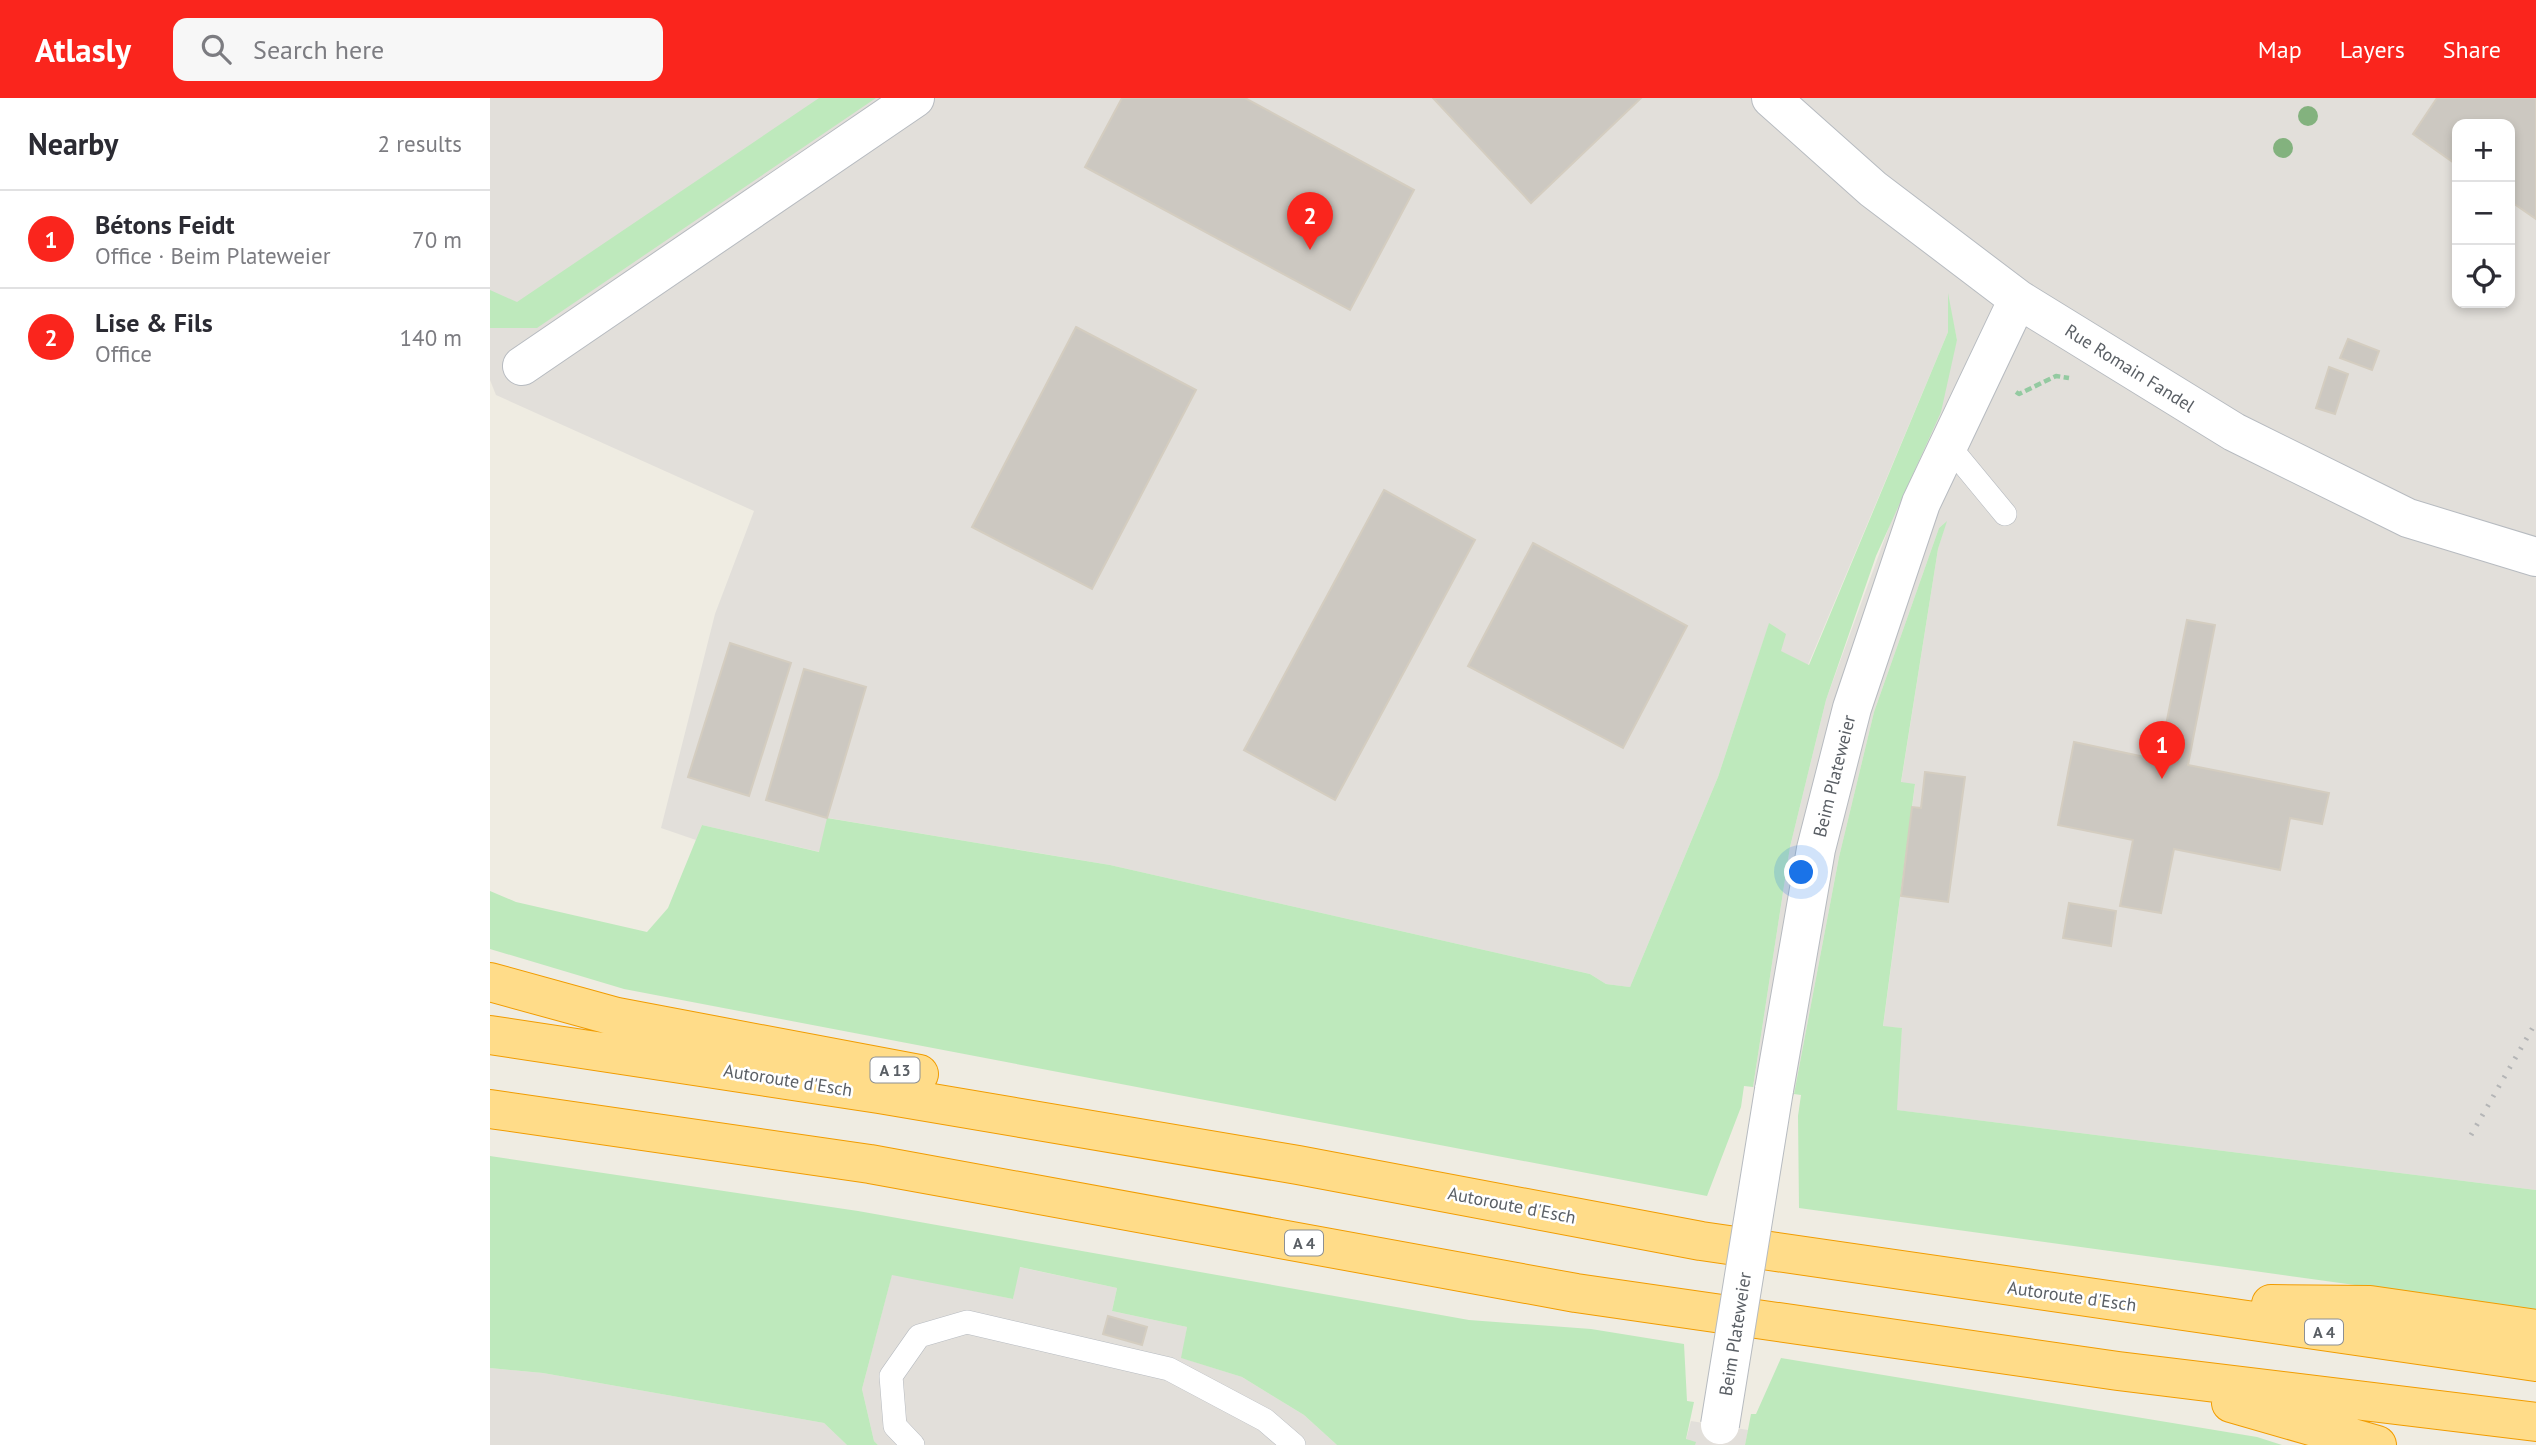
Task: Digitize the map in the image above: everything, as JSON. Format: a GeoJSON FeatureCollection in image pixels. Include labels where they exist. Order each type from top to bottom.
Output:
{"type":"FeatureCollection","features":[{"type":"Feature","properties":{"kind":"highway","name":"A 13"},"geometry":{"type":"LineString","coordinates":[[490,982],[617,1017],[1100,1108],[1298,1165]]}},
{"type":"Feature","properties":{"kind":"highway","name":"Autoroute d'Esch"},"geometry":{"type":"LineString","coordinates":[[490,1035],[879,1094],[1298,1165],[1701,1241],[2536,1362]]}},
{"type":"Feature","properties":{"kind":"highway","name":"A 4"},"geometry":{"type":"LineString","coordinates":[[490,1109],[870,1164],[1576,1293],[2118,1371],[2536,1422]]}},
{"type":"Feature","properties":{"kind":"highway","name":"A 4"},"geometry":{"type":"LineString","coordinates":[[2112,1302],[2370,1305],[2536,1329]]}},
{"type":"Feature","properties":{"kind":"highway","name":"A 4"},"geometry":{"type":"LineString","coordinates":[[2118,1371],[2377,1445]]}},
{"type":"Feature","properties":{"kind":"street"},"geometry":{"type":"LineString","coordinates":[[522,366],[915,98]]}},
{"type":"Feature","properties":{"kind":"street","name":"Rue Romain Fandel"},"geometry":{"type":"LineString","coordinates":[[1771,98],[1873,189],[2018,299],[2234,432],[2408,518],[2536,557]]}},
{"type":"Feature","properties":{"kind":"street","name":"Beim Plateweier"},"geometry":{"type":"LineString","coordinates":[[1718,1435],[1773,1090],[1816,849],[1852,708],[1921,503],[2018,299]]}},
{"type":"Feature","properties":{"kind":"lane"},"geometry":{"type":"LineString","coordinates":[[1948,445],[2005,514]]}},
{"type":"Feature","properties":{"kind":"lane"},"geometry":{"type":"LineString","coordinates":[[913,1445],[895,1426],[891,1376],[919,1336],[967,1322],[1169,1369],[1265,1420],[1294,1445]]}},
{"type":"Feature","properties":{"kind":"shaded area"},"geometry":{"type":"Polygon","coordinates":[[[490,98],[2536,98],[2536,1190],[1896,1110],[1902,1028],[1883,1027],[1915,785],[1901,783],[1938,549],[1946,522],[1939,528],[1874,712],[1839,857],[1794,1094],[1753,1087],[1790,847],[1826,700],[1957,340],[1948,298],[1948,332],[1808,665],[1780,651],[1785,634],[1769,624],[1718,777],[1630,987],[1606,984],[1590,974],[1110,865],[828,818],[820,852],[702,825],[696,840],[661,828],[715,614],[754,511],[496,395],[490,380],[490,98]]]}},
{"type":"Feature","properties":{"kind":"shaded area"},"geometry":{"type":"Polygon","coordinates":[[[1019,1267],[1117,1288],[1112,1311],[1187,1327],[1182,1358],[1242,1377],[1304,1415],[1337,1445],[878,1445],[874,1441],[862,1389],[892,1274],[1013,1299],[1019,1267]]]}},
{"type":"Feature","properties":{"kind":"shaded area"},"geometry":{"type":"Polygon","coordinates":[[[490,1368],[543,1373],[824,1423],[847,1445],[490,1445],[490,1368]]]}},
{"type":"Feature","properties":{"kind":"shaded area"},"geometry":{"type":"Polygon","coordinates":[[[1691,1421],[1748,1430],[1745,1445],[1695,1445],[1695,1442],[1686,1440],[1691,1421]]]}},
{"type":"Feature","properties":{"kind":"green space"},"geometry":{"type":"Polygon","coordinates":[[[819,98],[876,98],[537,328],[490,328],[490,290],[517,302],[819,98]]]}},
{"type":"Feature","properties":{"kind":"green space"},"geometry":{"type":"Polygon","coordinates":[[[1948,293],[1957,340],[1941,412],[1876,556],[1826,700],[1790,847],[1753,1087],[1744,1086],[1741,1107],[1707,1196],[624,989],[490,949],[490,891],[516,902],[647,932],[668,908],[702,825],[819,852],[827,818],[1110,865],[1590,974],[1606,984],[1630,987],[1718,777],[1769,623],[1786,634],[1781,651],[1809,665],[1948,332],[1948,293]]]}},
{"type":"Feature","properties":{"kind":"green space"},"geometry":{"type":"Polygon","coordinates":[[[1947,521],[1938,549],[1901,782],[1915,784],[1883,1026],[1902,1028],[1897,1110],[2536,1190],[2536,1310],[1799,1208],[1798,1116],[1801,1095],[1794,1094],[1839,857],[1874,712],[1939,528],[1947,521]]]}},
{"type":"Feature","properties":{"kind":"green space"},"geometry":{"type":"Polygon","coordinates":[[[490,1156],[858,1211],[1469,1320],[1591,1329],[1684,1344],[1687,1401],[1694,1402],[1686,1439],[1696,1442],[1695,1445],[1337,1445],[1304,1415],[1242,1377],[1181,1358],[1187,1327],[1112,1311],[1117,1288],[1020,1267],[1013,1299],[892,1275],[862,1389],[874,1441],[878,1445],[847,1445],[824,1423],[543,1373],[490,1368],[490,1156]]]}},
{"type":"Feature","properties":{"kind":"green space"},"geometry":{"type":"Polygon","coordinates":[[[1781,1358],[2257,1437],[2282,1445],[1745,1445],[1751,1414],[1756,1414],[1781,1358]]]}},
{"type":"Feature","properties":{"kind":"building"},"geometry":{"type":"Polygon","coordinates":[[[1122,98],[1245,98],[1414,190],[1350,310],[1085,167],[1122,98]]]}},
{"type":"Feature","properties":{"kind":"building"},"geometry":{"type":"Polygon","coordinates":[[[1433,98],[1641,98],[1531,203],[1433,98]]]}},
{"type":"Feature","properties":{"kind":"building"},"geometry":{"type":"Polygon","coordinates":[[[2437,98],[2536,98],[2536,219],[2515,204],[2515,119],[2452,119],[2452,161],[2413,134],[2437,98]]]}},
{"type":"Feature","properties":{"kind":"building"},"geometry":{"type":"Polygon","coordinates":[[[1076,327],[1196,390],[1092,589],[972,527],[1076,327]]]}},
{"type":"Feature","properties":{"kind":"building"},"geometry":{"type":"Polygon","coordinates":[[[2348,339],[2379,351],[2372,370],[2340,358],[2348,339]]]}},
{"type":"Feature","properties":{"kind":"building"},"geometry":{"type":"Polygon","coordinates":[[[2329,367],[2348,374],[2335,414],[2316,408],[2329,367]]]}},
{"type":"Feature","properties":{"kind":"building"},"geometry":{"type":"Polygon","coordinates":[[[1384,490],[1475,540],[1335,800],[1244,750],[1384,490]]]}},
{"type":"Feature","properties":{"kind":"building"},"geometry":{"type":"Polygon","coordinates":[[[1533,543],[1687,626],[1623,748],[1468,666],[1533,543]]]}},
{"type":"Feature","properties":{"kind":"building"},"geometry":{"type":"Polygon","coordinates":[[[2187,620],[2215,625],[2188,765],[2329,793],[2322,824],[2290,818],[2280,870],[2174,849],[2161,913],[2120,906],[2133,840],[2058,825],[2074,742],[2159,760],[2187,620]]]}},
{"type":"Feature","properties":{"kind":"building"},"geometry":{"type":"Polygon","coordinates":[[[730,643],[791,663],[749,796],[688,777],[730,643]]]}},
{"type":"Feature","properties":{"kind":"building"},"geometry":{"type":"Polygon","coordinates":[[[804,669],[866,687],[827,818],[766,800],[804,669]]]}},
{"type":"Feature","properties":{"kind":"building"},"geometry":{"type":"Polygon","coordinates":[[[1925,772],[1965,777],[1948,902],[1901,896],[1912,807],[1921,808],[1925,772]]]}},
{"type":"Feature","properties":{"kind":"building"},"geometry":{"type":"Polygon","coordinates":[[[2069,903],[2116,911],[2111,946],[2063,938],[2069,903]]]}},
{"type":"Feature","properties":{"kind":"building"},"geometry":{"type":"Polygon","coordinates":[[[1108,1316],[1147,1327],[1142,1345],[1103,1334],[1108,1316]]]}},
{"type":"Feature","properties":{"kind":"railway"},"geometry":{"type":"LineString","coordinates":[[2471,1135],[2536,1022]]}},
{"type":"Feature","properties":{"kind":"place","name":"Lise & Fils"},"geometry":{"type":"Point","coordinates":[1310,250]}},
{"type":"Feature","properties":{"kind":"place","name":"Bétons Feidt"},"geometry":{"type":"Point","coordinates":[2162,779]}}]}
